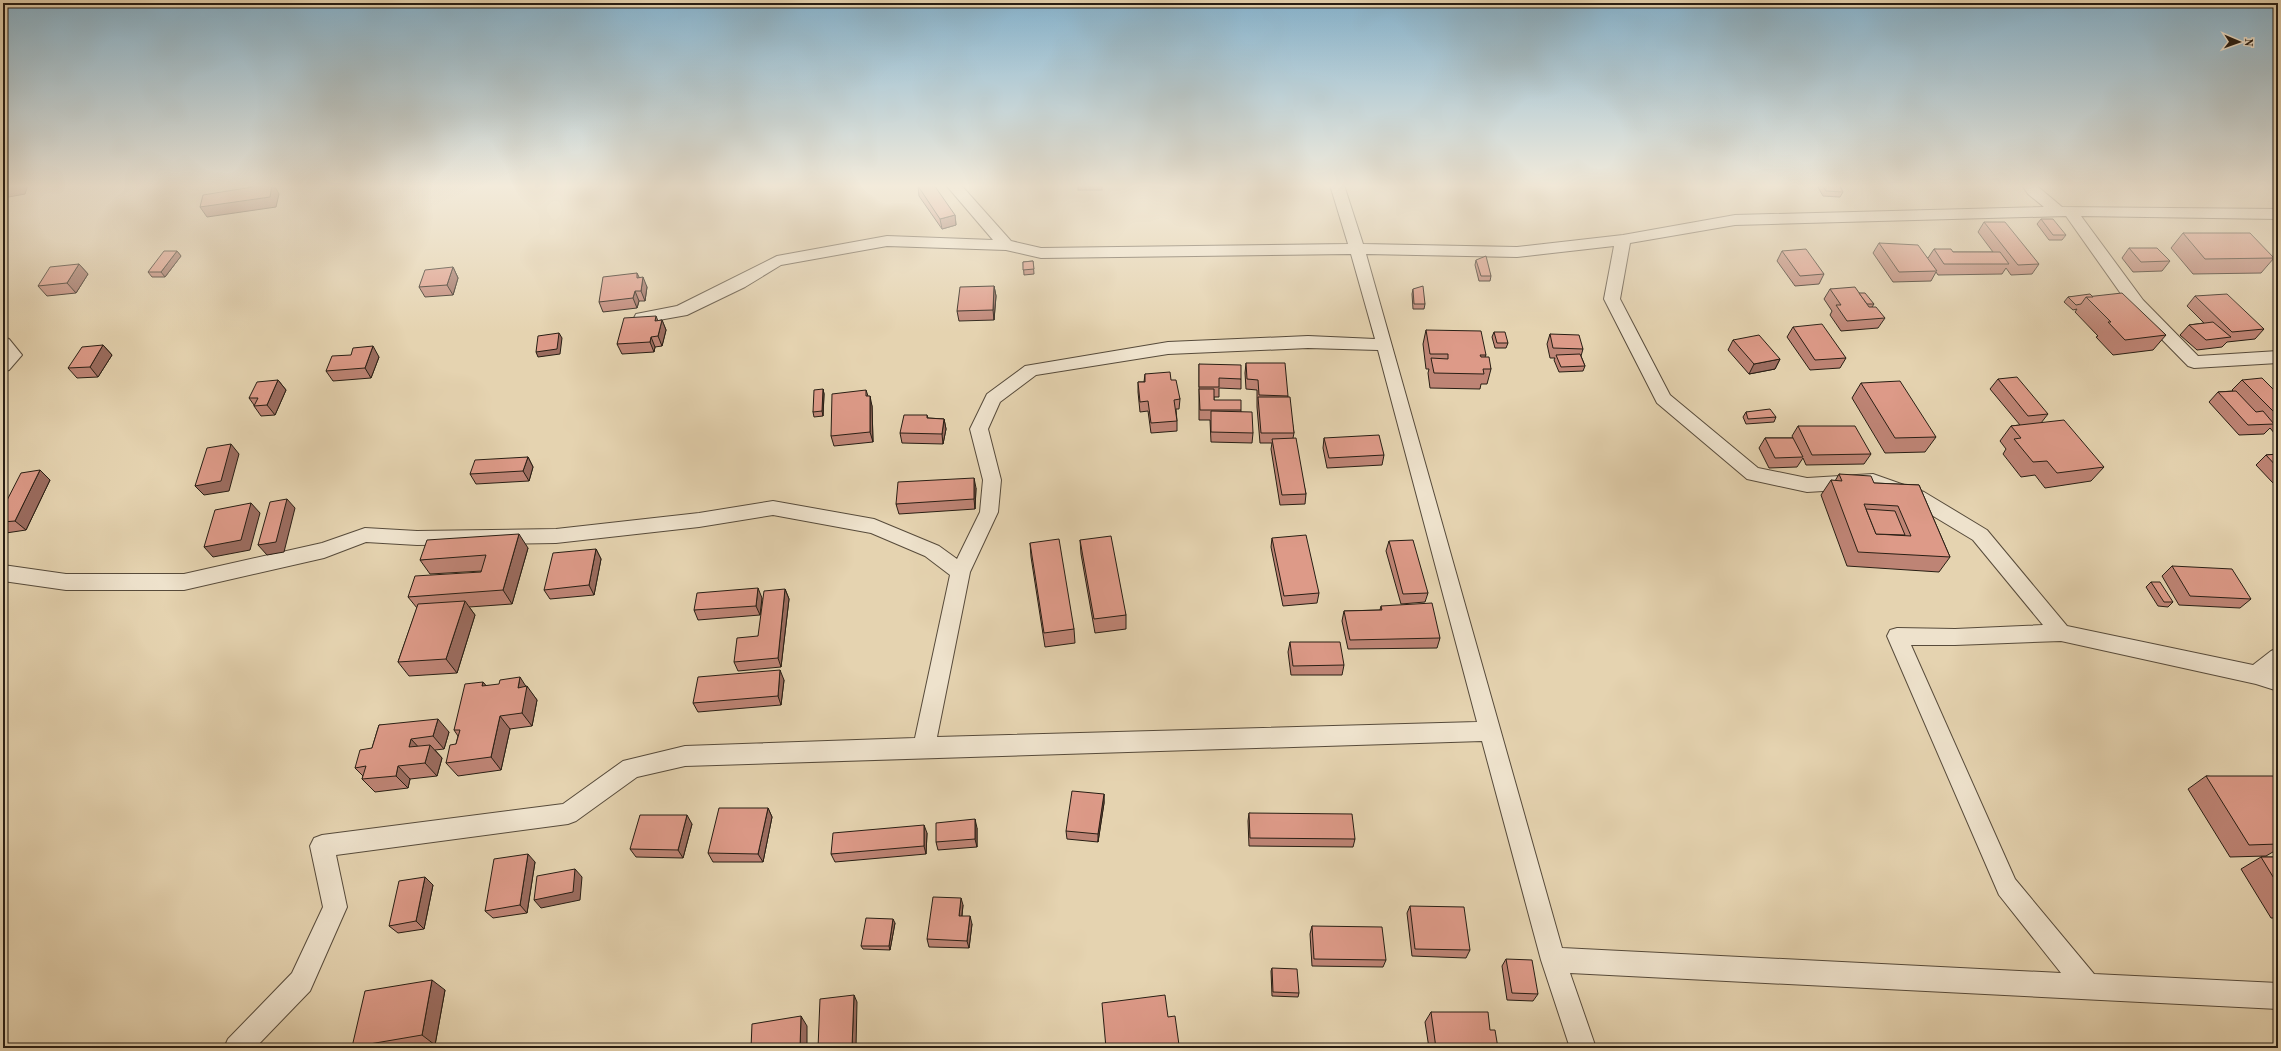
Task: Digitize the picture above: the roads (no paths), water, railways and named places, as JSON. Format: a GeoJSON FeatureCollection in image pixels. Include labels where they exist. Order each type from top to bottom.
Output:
{"type":"FeatureCollection","features":[{"type":"Feature","properties":{"kind":"street"},"geometry":{"type":"LineString","coordinates":[[996,234],[1006,245]]}},
{"type":"Feature","properties":{"kind":"street"},"geometry":{"type":"LineString","coordinates":[[1352,234],[1385,345],[1553,960],[1583,1048]]}},
{"type":"Feature","properties":{"kind":"street"},"geometry":{"type":"LineString","coordinates":[[642,318],[681,311],[739,283],[777,261],[887,240],[1006,245],[1041,253],[1357,250],[1517,252],[1623,240],[1657,234]]}},
{"type":"Feature","properties":{"kind":"street"},"geometry":{"type":"LineString","coordinates":[[2082,234],[2137,304],[2194,362],[2274,360]]}},
{"type":"Feature","properties":{"kind":"street"},"geometry":{"type":"LineString","coordinates":[[1623,240],[1612,299],[1663,399],[1753,474],[1807,485],[1874,481],[1917,497],[1980,535],[2061,633]]}},
{"type":"Feature","properties":{"kind":"street"},"geometry":{"type":"LineString","coordinates":[[924,747],[960,572],[990,512],[992,480],[979,429],[993,398],[1031,370],[1168,348],[1308,342],[1385,345]]}},
{"type":"Feature","properties":{"kind":"street"},"geometry":{"type":"LineString","coordinates":[[3,344],[14,355],[3,366]]}},
{"type":"Feature","properties":{"kind":"street"},"geometry":{"type":"LineString","coordinates":[[3,573],[66,582],[184,582],[324,550],[364,535],[417,538],[556,536],[699,520],[773,508],[874,526],[932,551],[960,572]]}},
{"type":"Feature","properties":{"kind":"street"},"geometry":{"type":"LineString","coordinates":[[2087,986],[2008,887],[1897,636],[1955,637],[2061,633],[2256,675],[2278,682]]}},
{"type":"Feature","properties":{"kind":"street"},"geometry":{"type":"LineString","coordinates":[[2256,675],[2278,657]]}},
{"type":"Feature","properties":{"kind":"street"},"geometry":{"type":"LineString","coordinates":[[238,1048],[301,982],[335,907],[322,846],[568,814],[631,768],[685,756],[924,747],[1490,731]]}},
{"type":"Feature","properties":{"kind":"street"},"geometry":{"type":"LineString","coordinates":[[1553,960],[2278,996]]}}]}
